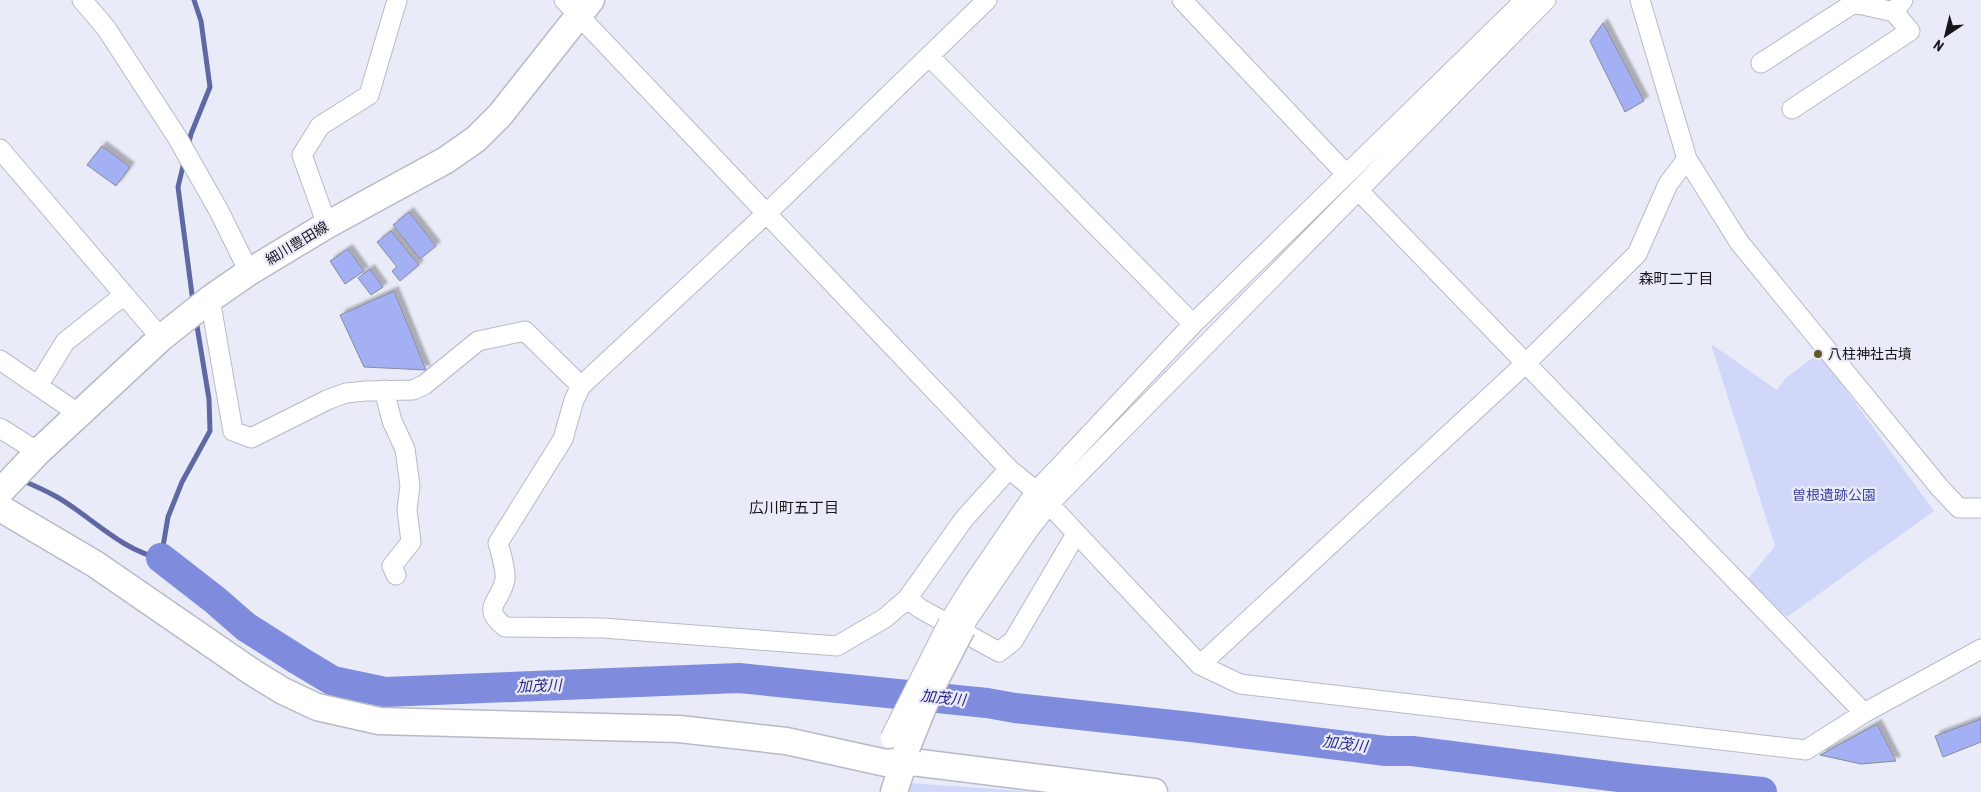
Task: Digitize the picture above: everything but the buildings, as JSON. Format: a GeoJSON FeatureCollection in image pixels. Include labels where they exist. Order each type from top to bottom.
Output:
{"type":"FeatureCollection","features":[{"type":"Feature","properties":{"kind":"street"},"geometry":{"type":"LineString","coordinates":[[82,0],[106,28],[179,142],[219,211],[249,272]]}},
{"type":"Feature","properties":{"kind":"street"},"geometry":{"type":"LineString","coordinates":[[328,225],[302,155],[320,126],[369,95],[397,0]]}},
{"type":"Feature","properties":{"kind":"street"},"geometry":{"type":"LineString","coordinates":[[987,0],[581,386],[574,400],[564,439],[498,544],[505,573],[504,581],[493,603],[492,612],[497,621],[505,627],[603,628],[837,646],[884,618],[907,598],[964,520],[1009,469]]}},
{"type":"Feature","properties":{"kind":"street"},"geometry":{"type":"LineString","coordinates":[[1182,0],[1346,174]]}},
{"type":"Feature","properties":{"kind":"street"},"geometry":{"type":"LineString","coordinates":[[876,792],[930,690],[955,625],[1028,531],[1043,498],[1193,324],[1525,0]]}},
{"type":"Feature","properties":{"kind":"street"},"geometry":{"type":"LineString","coordinates":[[1043,498],[1359,191],[1546,0]]}},
{"type":"Feature","properties":{"kind":"street"},"geometry":{"type":"LineString","coordinates":[[1640,0],[1687,159],[1739,242],[1940,488],[1959,508],[1981,508]]}},
{"type":"Feature","properties":{"kind":"street"},"geometry":{"type":"LineString","coordinates":[[1760,62],[1854,4],[1899,6],[1910,31],[1792,109]]}},
{"type":"Feature","properties":{"kind":"street"},"geometry":{"type":"LineString","coordinates":[[578,5],[766,212],[1009,469],[1043,498],[1200,665],[1240,684],[1806,750],[1864,713],[1981,649]]}},
{"type":"Feature","properties":{"kind":"street","name":"細川豊田線"},"geometry":{"type":"LineString","coordinates":[[1,494],[38,452],[161,338],[210,299],[249,272],[328,225],[446,160],[476,139],[500,115],[578,5]]}},
{"type":"Feature","properties":{"kind":"street"},"geometry":{"type":"LineString","coordinates":[[929,56],[1193,324]]}},
{"type":"Feature","properties":{"kind":"street"},"geometry":{"type":"LineString","coordinates":[[0,149],[161,338]]}},
{"type":"Feature","properties":{"kind":"street"},"geometry":{"type":"LineString","coordinates":[[1200,665],[1525,364],[1638,254],[1668,184],[1687,159]]}},
{"type":"Feature","properties":{"kind":"street"},"geometry":{"type":"LineString","coordinates":[[1359,191],[1864,713]]}},
{"type":"Feature","properties":{"kind":"street"},"geometry":{"type":"LineString","coordinates":[[38,386],[66,342],[124,295]]}},
{"type":"Feature","properties":{"kind":"street"},"geometry":{"type":"LineString","coordinates":[[210,299],[233,431],[251,438],[327,400],[346,393],[413,390],[419,388],[478,342],[525,331],[581,386]]}},
{"type":"Feature","properties":{"kind":"street"},"geometry":{"type":"LineString","coordinates":[[0,360],[79,414]]}},
{"type":"Feature","properties":{"kind":"street"},"geometry":{"type":"LineString","coordinates":[[384,390],[392,421],[405,449],[410,486],[407,509],[411,542],[392,566],[396,575]]}},
{"type":"Feature","properties":{"kind":"street"},"geometry":{"type":"LineString","coordinates":[[0,428],[38,452]]}},
{"type":"Feature","properties":{"kind":"street"},"geometry":{"type":"LineString","coordinates":[[1,494],[96,564],[252,672],[283,691],[317,707],[379,721],[679,729],[786,742],[897,752],[1154,792]]}},
{"type":"Feature","properties":{"kind":"street"},"geometry":{"type":"LineString","coordinates":[[907,598],[921,609],[998,652],[1014,641],[1076,534]]}},
{"type":"Feature","properties":{"kind":"street"},"geometry":{"type":"LineString","coordinates":[[894,792],[897,752]]}},
{"type":"Feature","properties":{"kind":"green space","name":"曽根遺跡公園"},"geometry":{"type":"Polygon","coordinates":[[[1711,344],[1777,390],[1786,378],[1819,353],[1934,511],[1787,617],[1747,580],[1775,546],[1711,344]]]}},
{"type":"Feature","properties":{"kind":"green space"},"geometry":{"type":"Polygon","coordinates":[[[908,783],[1039,792],[905,792],[908,783]]]}},
{"type":"Feature","properties":{"kind":"waterway"},"geometry":{"type":"LineString","coordinates":[[188,146],[210,87],[201,21],[194,0]]}},
{"type":"Feature","properties":{"kind":"waterway"},"geometry":{"type":"LineString","coordinates":[[184,162],[178,187],[193,302]]}},
{"type":"Feature","properties":{"kind":"waterway"},"geometry":{"type":"LineString","coordinates":[[21,480],[57,497],[120,541],[147,554],[161,558],[168,517],[182,482],[210,431],[209,399],[196,320]]}},
{"type":"Feature","properties":{"kind":"waterway","name":"加茂川"},"geometry":{"type":"LineString","coordinates":[[161,558],[246,627],[333,681],[385,692],[739,678],[987,703],[1015,708],[1386,751],[1412,751],[1634,779],[1762,792]]}},
{"type":"Feature","properties":{"kind":"place","name":"八柱神社古墳"},"geometry":{"type":"Point","coordinates":[1818,354]}},
{"type":"Feature","properties":{"kind":"district","name":"森町二丁目"},"geometry":{"type":"Point","coordinates":[1676,279]}},
{"type":"Feature","properties":{"kind":"district","name":"広川町五丁目"},"geometry":{"type":"Point","coordinates":[794,508]}}]}
